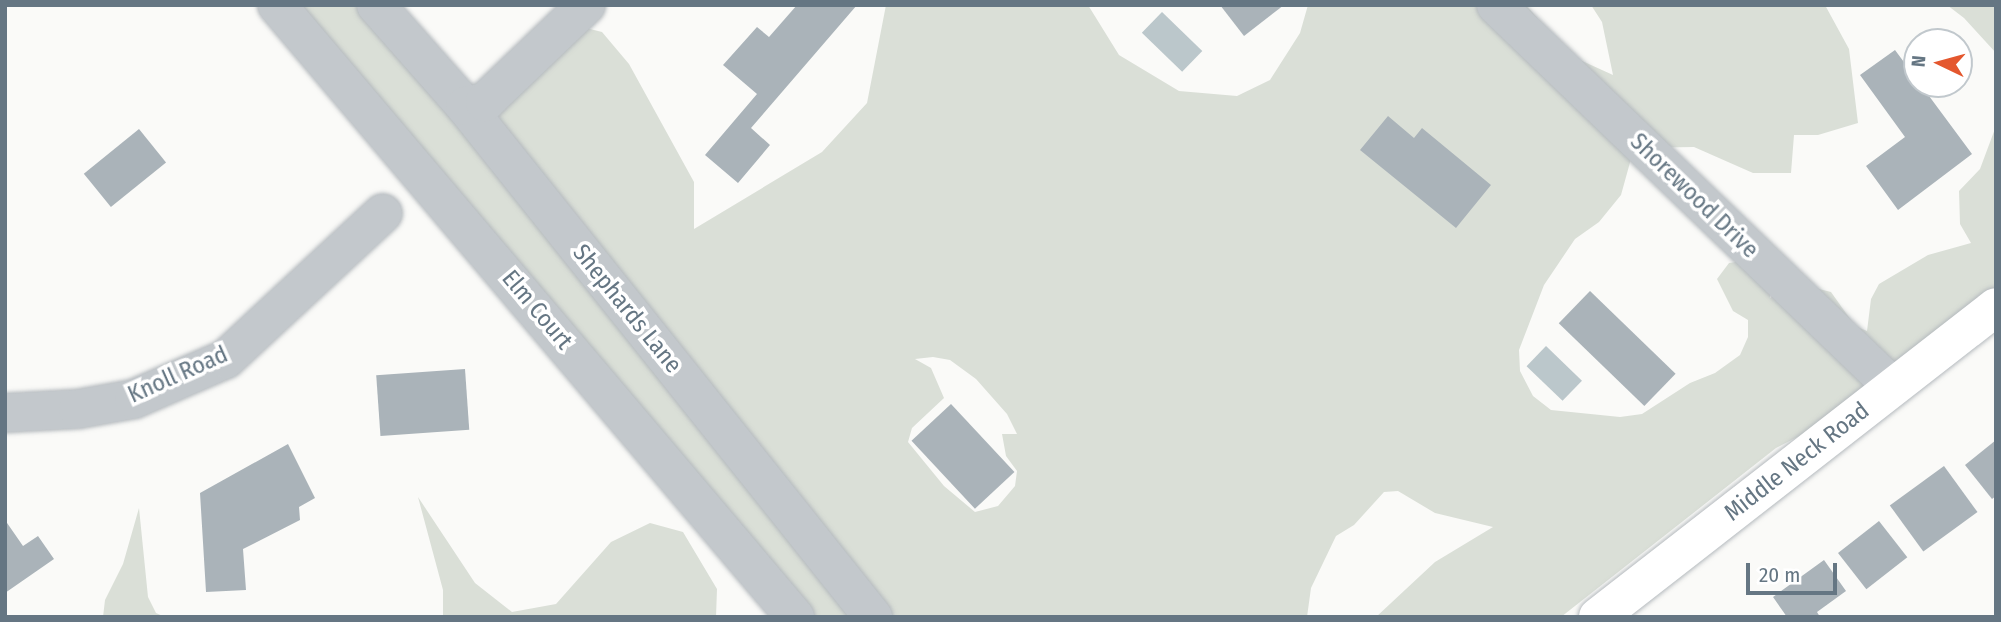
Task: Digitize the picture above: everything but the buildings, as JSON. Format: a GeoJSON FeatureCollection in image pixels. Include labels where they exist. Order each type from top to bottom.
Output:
{"type":"FeatureCollection","features":[{"type":"Feature","properties":{"kind":"main road","name":"Middle Neck Road"},"geometry":{"type":"LineString","coordinates":[[1598,617],[1996,307]]}},
{"type":"Feature","properties":{"kind":"street","name":"Elm Court"},"geometry":{"type":"LineString","coordinates":[[277,5],[795,617]]}},
{"type":"Feature","properties":{"kind":"street","name":"Shephards Lane"},"geometry":{"type":"LineString","coordinates":[[376,5],[465,106],[873,617]]}},
{"type":"Feature","properties":{"kind":"street"},"geometry":{"type":"LineString","coordinates":[[465,106],[485,103],[586,5]]}},
{"type":"Feature","properties":{"kind":"street","name":"Shorewood Drive"},"geometry":{"type":"LineString","coordinates":[[1496,5],[1893,387]]}},
{"type":"Feature","properties":{"kind":"street","name":"Knoll Road"},"geometry":{"type":"LineString","coordinates":[[5,413],[78,409],[134,399],[226,359],[383,214]]}},
{"type":"Feature","properties":{"kind":"shaded area"},"geometry":{"type":"Polygon","coordinates":[[[292,5],[366,5],[863,617],[811,617],[292,5]]]}},
{"type":"Feature","properties":{"kind":"shaded area"},"geometry":{"type":"Polygon","coordinates":[[[886,5],[1088,5],[1119,55],[1179,91],[1237,96],[1270,80],[1300,33],[1308,5],[1526,5],[1569,55],[1613,75],[1602,22],[1591,5],[1825,5],[1849,49],[1858,123],[1818,135],[1794,135],[1791,173],[1753,173],[1694,147],[1634,148],[1621,195],[1599,222],[1575,239],[1544,285],[1519,350],[1520,371],[1533,396],[1551,410],[1620,417],[1642,414],[1690,383],[1715,373],[1740,355],[1748,337],[1748,320],[1733,311],[1717,279],[1729,263],[1742,261],[1770,283],[1770,298],[1799,284],[1831,292],[1855,326],[1867,331],[1871,299],[1879,284],[1928,255],[1971,243],[1960,224],[1959,191],[1980,169],[1996,126],[1996,298],[1836,417],[1776,448],[1561,617],[1376,617],[1435,562],[1493,527],[1435,513],[1398,491],[1384,492],[1354,525],[1336,536],[1311,588],[1307,617],[890,617],[503,133],[499,116],[509,97],[586,28],[602,32],[629,64],[694,182],[694,229],[822,152],[867,103],[886,5]],[[933,357],[915,359],[931,368],[944,398],[912,428],[908,442],[944,486],[975,512],[998,506],[1015,486],[1017,471],[1006,456],[1002,434],[1017,434],[1007,414],[976,379],[950,360],[933,357]]]}},
{"type":"Feature","properties":{"kind":"shaded area"},"geometry":{"type":"Polygon","coordinates":[[[1947,5],[1996,5],[1996,53],[1964,18],[1947,5]]]}},
{"type":"Feature","properties":{"kind":"shaded area"},"geometry":{"type":"Polygon","coordinates":[[[1162,12],[1202,51],[1182,72],[1142,33],[1162,12]]]}},
{"type":"Feature","properties":{"kind":"shaded area"},"geometry":{"type":"Polygon","coordinates":[[[1546,346],[1582,381],[1563,401],[1527,366],[1546,346]]]}},
{"type":"Feature","properties":{"kind":"shaded area"},"geometry":{"type":"Polygon","coordinates":[[[418,497],[475,583],[512,612],[556,604],[611,542],[650,523],[683,532],[717,589],[716,617],[443,617],[443,590],[418,497]]]}},
{"type":"Feature","properties":{"kind":"shaded area"},"geometry":{"type":"Polygon","coordinates":[[[139,508],[148,597],[156,613],[165,617],[103,617],[105,600],[123,564],[139,508]]]}}]}
